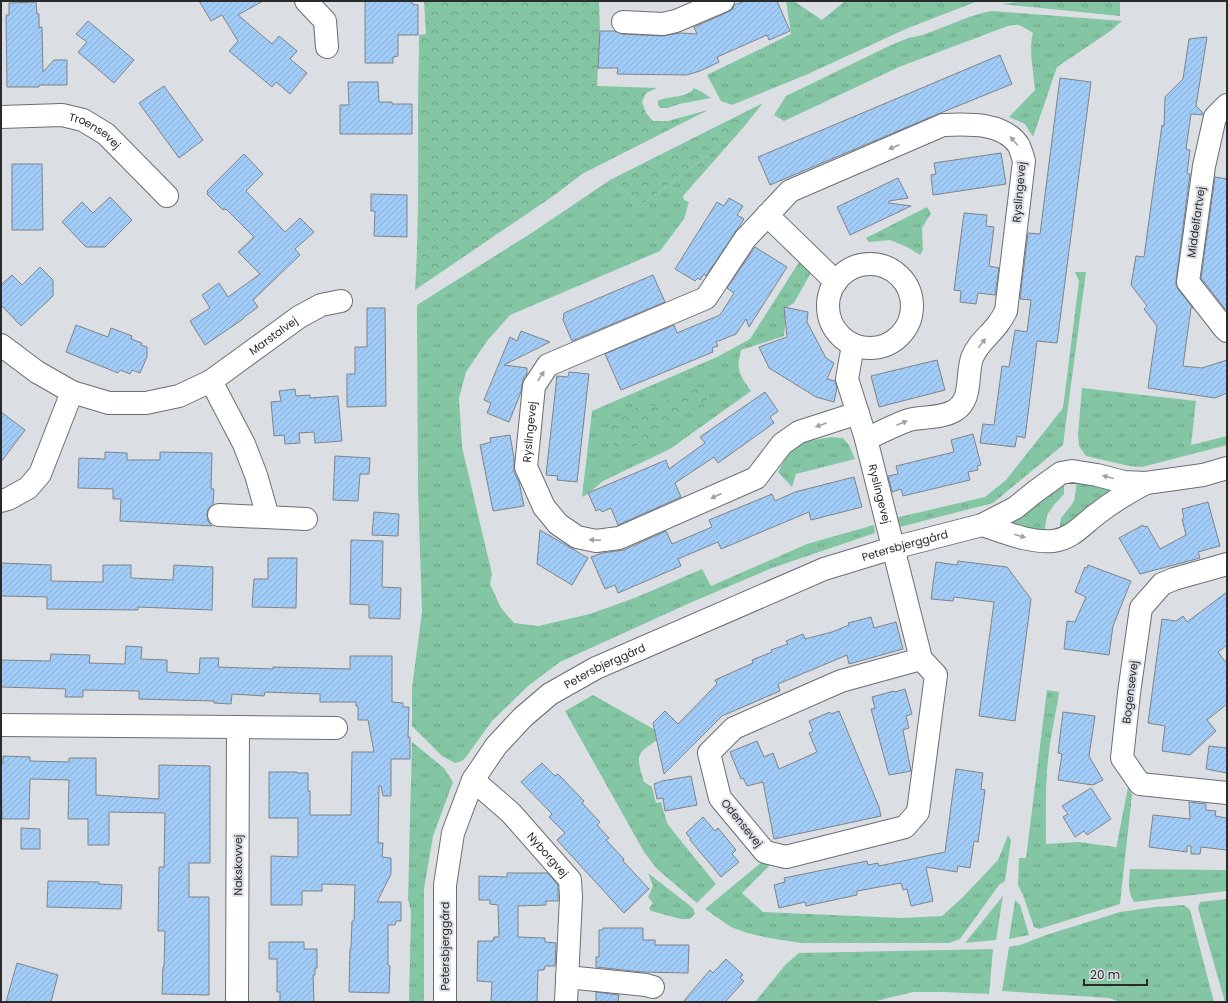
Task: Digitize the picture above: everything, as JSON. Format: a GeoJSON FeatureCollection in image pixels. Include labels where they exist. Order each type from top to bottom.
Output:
{"type":"FeatureCollection","features":[{"type":"Feature","properties":{"kind":"street"},"geometry":{"type":"LineString","coordinates":[[306,1],[325,21],[327,47]]}},
{"type":"Feature","properties":{"kind":"street"},"geometry":{"type":"LineString","coordinates":[[623,22],[663,24],[676,21],[723,1]]}},
{"type":"Feature","properties":{"kind":"street","name":"Middelfartvej"},"geometry":{"type":"LineString","coordinates":[[1227,105],[1215,117],[1204,166],[1188,282],[1227,331]]}},
{"type":"Feature","properties":{"kind":"street","name":"Troensevej"},"geometry":{"type":"LineString","coordinates":[[1,117],[62,115],[83,120],[106,134],[167,196]]}},
{"type":"Feature","properties":{"kind":"street","name":"Ryslingevej"},"geometry":{"type":"LineString","coordinates":[[858,413],[799,432],[782,444],[756,478],[618,538],[596,541],[577,537],[558,524],[544,507],[526,467],[534,386],[548,365],[706,298],[745,239],[790,191],[943,125],[970,124],[999,130],[1010,137],[1019,146],[1024,161],[1006,311],[998,324],[980,344],[972,358],[968,387],[964,402],[954,411],[940,416],[908,421],[866,439]]}},
{"type":"Feature","properties":{"kind":"street"},"geometry":{"type":"LineString","coordinates":[[767,215],[836,282]]}},
{"type":"Feature","properties":{"kind":"street"},"geometry":{"type":"LineString","coordinates":[[870,264],[882,266],[900,275],[909,288],[913,303],[912,316],[907,329],[898,338],[887,345],[876,348],[861,348],[847,342],[835,330],[829,317],[828,304],[831,289],[836,282],[842,275],[854,267],[870,264]]}},
{"type":"Feature","properties":{"kind":"street","name":"Marstalvej"},"geometry":{"type":"LineString","coordinates":[[1,345],[37,372],[72,392],[109,403],[146,403],[179,396],[212,381],[299,317],[321,305],[341,301]]}},
{"type":"Feature","properties":{"kind":"street","name":"Ryslingevej"},"geometry":{"type":"LineString","coordinates":[[853,344],[847,379],[866,439],[893,548]]}},
{"type":"Feature","properties":{"kind":"street"},"geometry":{"type":"LineString","coordinates":[[212,381],[244,444],[256,475],[268,517]]}},
{"type":"Feature","properties":{"kind":"street"},"geometry":{"type":"LineString","coordinates":[[1,501],[8,499],[28,488],[40,474],[72,392]]}},
{"type":"Feature","properties":{"kind":"street","name":"Petersbjerggård"},"geometry":{"type":"LineString","coordinates":[[445,1002],[445,885],[453,833],[473,780],[496,746],[523,717],[550,694],[596,668],[824,569],[893,548],[982,525],[1015,508],[1036,490],[1060,473],[1072,471],[1097,474],[1124,482],[1146,483],[1203,475],[1227,468]]}},
{"type":"Feature","properties":{"kind":"street","name":"Petersbjerggård"},"geometry":{"type":"LineString","coordinates":[[982,525],[1030,539],[1054,541],[1080,529],[1096,514],[1125,494],[1146,483]]}},
{"type":"Feature","properties":{"kind":"street"},"geometry":{"type":"LineString","coordinates":[[219,515],[306,519]]}},
{"type":"Feature","properties":{"kind":"street","name":"Odensevej"},"geometry":{"type":"LineString","coordinates":[[893,548],[921,659],[936,675],[918,812],[905,827],[786,858],[765,852],[720,798],[709,753],[734,728],[841,681],[921,659]]}},
{"type":"Feature","properties":{"kind":"street","name":"Bogensevej"},"geometry":{"type":"LineString","coordinates":[[1227,564],[1174,579],[1162,584],[1141,608],[1128,693],[1122,758],[1140,784],[1227,794]]}},
{"type":"Feature","properties":{"kind":"street"},"geometry":{"type":"LineString","coordinates":[[1,725],[336,728]]}},
{"type":"Feature","properties":{"kind":"street","name":"Nakskovvej"},"geometry":{"type":"LineString","coordinates":[[237,1002],[238,727]]}},
{"type":"Feature","properties":{"kind":"street","name":"Nyborgvej"},"geometry":{"type":"LineString","coordinates":[[473,780],[511,813],[570,880],[571,897],[566,1002]]}},
{"type":"Feature","properties":{"kind":"street"},"geometry":{"type":"LineString","coordinates":[[567,977],[653,987]]}},
{"type":"Feature","properties":{"kind":"green space"},"geometry":{"type":"Polygon","coordinates":[[[424,1],[599,1],[600,31],[597,86],[657,88],[646,93],[642,102],[646,113],[653,121],[668,121],[708,110],[582,174],[556,194],[415,290],[418,223],[419,35],[426,34],[424,1]]]}},
{"type":"Feature","properties":{"kind":"green space"},"geometry":{"type":"Polygon","coordinates":[[[786,1],[794,1],[822,20],[845,1],[978,1],[908,28],[808,74],[732,105],[721,101],[707,75],[791,34],[786,1]]]}},
{"type":"Feature","properties":{"kind":"green space"},"geometry":{"type":"Polygon","coordinates":[[[1026,1],[1120,1],[1120,16],[1001,4],[1026,1]]]}},
{"type":"Feature","properties":{"kind":"green space"},"geometry":{"type":"Polygon","coordinates":[[[992,11],[1122,21],[1109,32],[1057,67],[1033,137],[1025,124],[1009,117],[1035,90],[1031,53],[1033,33],[1017,25],[1005,27],[899,67],[784,121],[774,115],[786,96],[887,47],[908,38],[923,35],[969,17],[992,11]]]}},
{"type":"Feature","properties":{"kind":"green space"},"geometry":{"type":"Polygon","coordinates":[[[694,88],[711,98],[679,104],[668,108],[660,108],[658,105],[658,101],[662,99],[687,94],[694,88]]]}},
{"type":"Feature","properties":{"kind":"green space"},"geometry":{"type":"Polygon","coordinates":[[[763,103],[742,129],[643,204],[610,180],[763,103]]]}},
{"type":"Feature","properties":{"kind":"green space"},"geometry":{"type":"Polygon","coordinates":[[[742,129],[683,196],[684,200],[689,202],[684,219],[660,251],[510,315],[487,341],[466,372],[459,398],[462,447],[492,574],[490,584],[501,608],[514,623],[538,626],[590,614],[637,597],[702,569],[711,586],[807,544],[874,525],[875,533],[772,568],[692,602],[560,662],[528,686],[492,721],[466,757],[462,761],[455,763],[442,756],[412,726],[412,688],[422,612],[418,490],[417,305],[533,232],[610,180],[643,204],[742,129]]]}},
{"type":"Feature","properties":{"kind":"green space"},"geometry":{"type":"Polygon","coordinates":[[[927,207],[931,213],[922,228],[923,250],[920,255],[909,248],[890,240],[869,242],[866,238],[927,207]]]}},
{"type":"Feature","properties":{"kind":"green space"},"geometry":{"type":"Polygon","coordinates":[[[801,259],[813,269],[794,303],[787,307],[784,336],[741,350],[739,362],[740,372],[751,391],[670,449],[603,481],[588,494],[582,497],[592,411],[717,357],[750,339],[801,259]]]}},
{"type":"Feature","properties":{"kind":"green space"},"geometry":{"type":"Polygon","coordinates":[[[1075,272],[1086,272],[1063,445],[993,503],[896,528],[895,518],[985,497],[1006,480],[1063,408],[1079,281],[1075,272]]]}},
{"type":"Feature","properties":{"kind":"green space"},"geometry":{"type":"Polygon","coordinates":[[[696,382],[707,400],[621,455],[604,431],[641,404],[656,406],[696,382]]]}},
{"type":"Feature","properties":{"kind":"green space"},"geometry":{"type":"Polygon","coordinates":[[[1082,388],[1196,401],[1191,445],[1227,436],[1227,445],[1142,467],[1129,466],[1086,456],[1079,446],[1078,434],[1082,388]]]}},
{"type":"Feature","properties":{"kind":"green space"},"geometry":{"type":"Polygon","coordinates":[[[831,437],[843,438],[849,445],[855,459],[796,474],[792,487],[778,472],[788,454],[804,442],[831,437]]]}},
{"type":"Feature","properties":{"kind":"green space"},"geometry":{"type":"Polygon","coordinates":[[[1077,479],[1115,491],[1059,532],[1061,518],[1073,503],[1077,479]]]}},
{"type":"Feature","properties":{"kind":"green space"},"geometry":{"type":"Polygon","coordinates":[[[1064,481],[1064,494],[1047,515],[1044,535],[1008,522],[1064,481]]]}},
{"type":"Feature","properties":{"kind":"green space"},"geometry":{"type":"Polygon","coordinates":[[[1047,690],[1059,692],[1047,770],[1046,844],[1079,842],[1115,847],[1116,849],[1128,787],[1132,795],[1120,904],[1039,929],[1034,927],[1018,885],[1019,858],[1026,858],[1047,690]]]}},
{"type":"Feature","properties":{"kind":"green space"},"geometry":{"type":"Polygon","coordinates":[[[593,695],[666,736],[654,742],[640,754],[640,766],[644,782],[652,787],[656,803],[661,802],[667,823],[716,884],[697,903],[657,869],[644,852],[565,711],[593,695]]]}},
{"type":"Feature","properties":{"kind":"green space"},"geometry":{"type":"Polygon","coordinates":[[[412,742],[444,768],[453,782],[433,836],[424,889],[424,1002],[409,1002],[411,911],[408,899],[412,742]]]}},
{"type":"Feature","properties":{"kind":"green space"},"geometry":{"type":"Polygon","coordinates":[[[1008,835],[1011,840],[1005,881],[999,885],[960,939],[949,943],[801,943],[747,933],[731,927],[705,909],[763,861],[770,865],[742,893],[763,912],[902,918],[942,916],[962,898],[998,860],[1008,835]]]}},
{"type":"Feature","properties":{"kind":"green space"},"geometry":{"type":"Polygon","coordinates":[[[1130,869],[1227,870],[1227,891],[1134,902],[1129,890],[1130,869]]]}},
{"type":"Feature","properties":{"kind":"green space"},"geometry":{"type":"Polygon","coordinates":[[[648,873],[693,908],[695,914],[690,919],[681,919],[651,911],[649,908],[653,903],[648,897],[653,886],[648,873]]]}},
{"type":"Feature","properties":{"kind":"green space"},"geometry":{"type":"Polygon","coordinates":[[[1003,896],[996,940],[965,943],[1003,896]]]}},
{"type":"Feature","properties":{"kind":"green space"},"geometry":{"type":"Polygon","coordinates":[[[1227,899],[1227,1002],[1225,1002],[1198,908],[1200,902],[1227,899]]]}},
{"type":"Feature","properties":{"kind":"green space"},"geometry":{"type":"Polygon","coordinates":[[[1015,900],[1020,905],[1029,935],[1009,939],[1015,900]]]}},
{"type":"Feature","properties":{"kind":"green space"},"geometry":{"type":"Polygon","coordinates":[[[1184,905],[1190,910],[1214,1002],[1120,1002],[1109,998],[1002,991],[1009,947],[1020,945],[1046,935],[1120,912],[1184,905]]]}},
{"type":"Feature","properties":{"kind":"green space"},"geometry":{"type":"Polygon","coordinates":[[[993,949],[989,994],[913,992],[872,1002],[755,1002],[786,964],[799,953],[993,949]]]}},
{"type":"Feature","properties":{"kind":"building"},"geometry":{"type":"Polygon","coordinates":[[[199,1],[263,1],[238,15],[272,44],[279,36],[297,51],[290,59],[307,73],[290,94],[276,82],[272,87],[229,51],[238,41],[222,15],[211,21],[199,1]]]}},
{"type":"Feature","properties":{"kind":"building"},"geometry":{"type":"Polygon","coordinates":[[[365,1],[412,1],[412,4],[418,5],[418,35],[398,35],[398,56],[393,57],[393,63],[365,63],[365,1]]]}},
{"type":"Feature","properties":{"kind":"building"},"geometry":{"type":"Polygon","coordinates":[[[745,1],[777,1],[790,31],[769,40],[767,35],[717,57],[719,62],[700,71],[686,75],[617,74],[618,68],[598,68],[600,31],[615,31],[622,34],[662,36],[680,33],[697,34],[694,27],[728,12],[733,9],[734,5],[745,1]]]}},
{"type":"Feature","properties":{"kind":"building"},"geometry":{"type":"Polygon","coordinates":[[[36,2],[37,14],[39,14],[39,28],[42,27],[43,72],[54,60],[67,60],[67,85],[7,87],[6,15],[9,15],[9,3],[36,2]]]}},
{"type":"Feature","properties":{"kind":"building"},"geometry":{"type":"Polygon","coordinates":[[[88,21],[134,60],[114,83],[78,52],[87,42],[76,34],[88,21]]]}},
{"type":"Feature","properties":{"kind":"building"},"geometry":{"type":"Polygon","coordinates":[[[1207,37],[1196,106],[1203,113],[1203,115],[1191,114],[1186,149],[1190,150],[1187,173],[1190,174],[1176,285],[1193,308],[1191,308],[1183,366],[1202,368],[1227,360],[1227,393],[1215,398],[1148,388],[1157,326],[1144,309],[1147,306],[1131,285],[1136,256],[1144,257],[1162,125],[1164,126],[1165,97],[1183,79],[1189,39],[1207,37]]]}},
{"type":"Feature","properties":{"kind":"building"},"geometry":{"type":"Polygon","coordinates":[[[1000,55],[1012,84],[770,185],[758,157],[1000,55]]]}},
{"type":"Feature","properties":{"kind":"building"},"geometry":{"type":"Polygon","coordinates":[[[1060,78],[1091,82],[1057,343],[1037,341],[1025,438],[1017,436],[1015,447],[980,443],[983,424],[994,425],[1002,366],[1009,367],[1015,330],[1027,332],[1031,300],[1020,299],[1028,233],[1040,234],[1060,78]]]}},
{"type":"Feature","properties":{"kind":"building"},"geometry":{"type":"Polygon","coordinates":[[[348,82],[378,82],[379,102],[392,102],[392,104],[412,104],[412,134],[340,134],[340,105],[349,105],[348,82]]]}},
{"type":"Feature","properties":{"kind":"building"},"geometry":{"type":"Polygon","coordinates":[[[164,86],[203,140],[179,158],[139,103],[164,86]]]}},
{"type":"Feature","properties":{"kind":"building"},"geometry":{"type":"Polygon","coordinates":[[[1001,153],[1006,184],[933,195],[931,175],[936,174],[934,163],[1001,153]]]}},
{"type":"Feature","properties":{"kind":"building"},"geometry":{"type":"Polygon","coordinates":[[[244,154],[263,174],[246,191],[285,232],[300,218],[314,232],[295,249],[300,255],[253,300],[258,307],[205,345],[190,321],[210,308],[202,295],[219,283],[228,297],[260,274],[238,252],[254,237],[227,210],[223,210],[207,194],[207,191],[244,154]]]}},
{"type":"Feature","properties":{"kind":"building"},"geometry":{"type":"Polygon","coordinates":[[[12,164],[42,164],[43,230],[12,230],[12,164]]]}},
{"type":"Feature","properties":{"kind":"building"},"geometry":{"type":"Polygon","coordinates":[[[1215,177],[1227,179],[1227,309],[1225,309],[1201,278],[1215,177]]]}},
{"type":"Feature","properties":{"kind":"building"},"geometry":{"type":"Polygon","coordinates":[[[898,178],[908,198],[889,201],[889,203],[911,206],[850,235],[837,207],[898,178]]]}},
{"type":"Feature","properties":{"kind":"building"},"geometry":{"type":"Polygon","coordinates":[[[371,194],[407,195],[407,237],[374,236],[375,211],[371,211],[371,194]]]}},
{"type":"Feature","properties":{"kind":"building"},"geometry":{"type":"Polygon","coordinates":[[[110,197],[132,220],[105,247],[86,247],[62,222],[82,202],[93,213],[110,197]]]}},
{"type":"Feature","properties":{"kind":"building"},"geometry":{"type":"Polygon","coordinates":[[[729,198],[743,206],[737,215],[744,219],[706,276],[704,274],[700,280],[698,278],[695,281],[675,269],[717,202],[724,206],[729,198]]]}},
{"type":"Feature","properties":{"kind":"building"},"geometry":{"type":"Polygon","coordinates":[[[964,213],[987,215],[986,226],[994,227],[989,266],[999,268],[995,295],[978,293],[976,304],[960,302],[961,291],[954,290],[964,213]]]}},
{"type":"Feature","properties":{"kind":"building"},"geometry":{"type":"Polygon","coordinates":[[[755,247],[787,267],[749,327],[746,319],[736,334],[716,342],[718,346],[712,348],[713,352],[621,390],[605,354],[674,325],[677,333],[720,315],[734,293],[727,288],[755,247]]]}},
{"type":"Feature","properties":{"kind":"building"},"geometry":{"type":"Polygon","coordinates":[[[40,267],[53,280],[53,296],[21,326],[1,305],[1,285],[12,275],[22,285],[40,267]]]}},
{"type":"Feature","properties":{"kind":"building"},"geometry":{"type":"Polygon","coordinates":[[[653,275],[665,302],[572,341],[563,320],[564,313],[653,275]]]}},
{"type":"Feature","properties":{"kind":"building"},"geometry":{"type":"Polygon","coordinates":[[[784,307],[808,312],[807,322],[826,358],[834,363],[827,379],[835,381],[837,388],[834,402],[816,397],[769,368],[759,347],[787,337],[784,307]]]}},
{"type":"Feature","properties":{"kind":"building"},"geometry":{"type":"Polygon","coordinates":[[[367,308],[385,308],[386,406],[347,407],[347,374],[355,374],[355,347],[367,347],[367,308]]]}},
{"type":"Feature","properties":{"kind":"building"},"geometry":{"type":"Polygon","coordinates":[[[76,325],[108,337],[111,328],[132,336],[131,339],[142,343],[141,345],[147,347],[147,357],[140,373],[132,370],[130,374],[120,370],[118,373],[66,352],[76,325]]]}},
{"type":"Feature","properties":{"kind":"building"},"geometry":{"type":"Polygon","coordinates":[[[521,331],[550,342],[504,365],[527,368],[527,374],[523,379],[521,392],[509,422],[487,413],[491,403],[484,400],[510,337],[517,341],[521,331]]]}},
{"type":"Feature","properties":{"kind":"building"},"geometry":{"type":"Polygon","coordinates":[[[937,360],[945,390],[879,407],[871,376],[937,360]]]}},
{"type":"Feature","properties":{"kind":"building"},"geometry":{"type":"Polygon","coordinates":[[[569,372],[589,374],[577,482],[557,480],[558,476],[546,475],[557,376],[568,377],[569,372]]]}},
{"type":"Feature","properties":{"kind":"building"},"geometry":{"type":"Polygon","coordinates":[[[295,389],[296,396],[310,395],[310,398],[338,396],[342,441],[315,443],[314,432],[299,433],[300,443],[285,444],[284,435],[274,436],[271,402],[281,401],[279,391],[295,389]]]}},
{"type":"Feature","properties":{"kind":"building"},"geometry":{"type":"Polygon","coordinates":[[[765,392],[778,411],[770,417],[774,423],[718,463],[714,457],[675,483],[681,497],[618,525],[611,508],[602,512],[600,509],[596,511],[588,493],[666,460],[669,469],[705,443],[700,437],[765,392]]]}},
{"type":"Feature","properties":{"kind":"building"},"geometry":{"type":"Polygon","coordinates":[[[1,412],[25,430],[1,462],[1,412]]]}},
{"type":"Feature","properties":{"kind":"building"},"geometry":{"type":"Polygon","coordinates":[[[973,434],[981,465],[977,466],[978,470],[968,472],[970,480],[903,496],[901,489],[892,492],[888,476],[898,474],[896,466],[954,452],[951,440],[973,434]]]}},
{"type":"Feature","properties":{"kind":"building"},"geometry":{"type":"Polygon","coordinates":[[[510,435],[514,458],[514,472],[519,482],[524,506],[493,511],[480,445],[491,442],[490,438],[510,435]]]}},
{"type":"Feature","properties":{"kind":"building"},"geometry":{"type":"Polygon","coordinates":[[[105,452],[127,453],[127,460],[160,460],[160,452],[212,453],[211,489],[214,489],[213,504],[208,509],[207,515],[208,521],[212,526],[120,521],[121,499],[113,499],[113,489],[78,488],[79,458],[105,459],[105,452]]]}},
{"type":"Feature","properties":{"kind":"building"},"geometry":{"type":"Polygon","coordinates":[[[335,456],[370,458],[369,474],[360,474],[358,501],[333,500],[335,456]]]}},
{"type":"Feature","properties":{"kind":"building"},"geometry":{"type":"Polygon","coordinates":[[[854,477],[862,507],[811,520],[809,512],[721,549],[718,542],[678,559],[681,566],[618,593],[615,585],[605,589],[591,557],[602,553],[624,550],[666,531],[672,544],[712,527],[709,520],[772,494],[775,501],[795,492],[854,477]]]}},
{"type":"Feature","properties":{"kind":"building"},"geometry":{"type":"Polygon","coordinates":[[[1208,502],[1220,546],[1198,552],[1200,558],[1140,574],[1119,538],[1143,525],[1144,527],[1147,526],[1160,549],[1186,535],[1182,519],[1184,518],[1182,509],[1208,502]]]}},
{"type":"Feature","properties":{"kind":"building"},"geometry":{"type":"Polygon","coordinates":[[[374,512],[399,514],[398,536],[372,535],[374,512]]]}},
{"type":"Feature","properties":{"kind":"building"},"geometry":{"type":"Polygon","coordinates":[[[540,530],[588,558],[572,585],[537,564],[540,530]]]}},
{"type":"Feature","properties":{"kind":"building"},"geometry":{"type":"Polygon","coordinates":[[[351,540],[383,541],[382,587],[401,588],[400,619],[369,618],[369,605],[350,604],[351,540]]]}},
{"type":"Feature","properties":{"kind":"building"},"geometry":{"type":"Polygon","coordinates":[[[268,558],[297,558],[296,608],[252,607],[254,579],[268,579],[268,558]]]}},
{"type":"Feature","properties":{"kind":"building"},"geometry":{"type":"Polygon","coordinates":[[[958,561],[1007,567],[1031,599],[1015,721],[979,716],[994,602],[954,597],[953,601],[931,599],[936,562],[957,565],[958,561]]]}},
{"type":"Feature","properties":{"kind":"building"},"geometry":{"type":"Polygon","coordinates":[[[1,563],[51,565],[51,581],[103,582],[103,565],[131,565],[131,578],[173,580],[174,565],[213,567],[212,610],[138,607],[138,610],[47,609],[47,597],[1,596],[1,563]]]}},
{"type":"Feature","properties":{"kind":"building"},"geometry":{"type":"Polygon","coordinates":[[[1088,565],[1131,581],[1113,626],[1109,655],[1064,649],[1067,621],[1075,622],[1086,597],[1075,592],[1085,567],[1087,568],[1088,565]]]}},
{"type":"Feature","properties":{"kind":"building"},"geometry":{"type":"Polygon","coordinates":[[[1227,592],[1227,645],[1218,652],[1227,664],[1227,704],[1207,720],[1216,731],[1190,755],[1162,751],[1165,726],[1148,723],[1162,619],[1176,621],[1183,616],[1187,622],[1227,592]]]}},
{"type":"Feature","properties":{"kind":"building"},"geometry":{"type":"Polygon","coordinates":[[[871,617],[874,628],[896,622],[903,649],[849,664],[847,655],[778,684],[780,691],[722,716],[664,774],[653,723],[665,711],[678,724],[717,684],[715,680],[753,663],[752,660],[772,652],[771,650],[788,644],[786,641],[803,634],[805,639],[832,632],[849,625],[848,623],[871,617]]]}},
{"type":"Feature","properties":{"kind":"building"},"geometry":{"type":"Polygon","coordinates":[[[126,646],[142,647],[141,659],[167,660],[167,672],[199,674],[200,658],[219,658],[218,667],[350,669],[350,656],[392,656],[392,702],[403,703],[403,707],[409,707],[408,737],[410,737],[410,759],[391,759],[391,796],[383,796],[381,786],[379,786],[378,843],[383,843],[382,857],[391,858],[391,874],[377,902],[401,902],[401,921],[396,921],[395,925],[388,925],[388,965],[390,966],[389,993],[349,992],[350,948],[352,921],[354,921],[355,885],[322,884],[322,891],[302,891],[302,905],[271,905],[271,856],[298,857],[298,818],[269,818],[269,772],[308,773],[310,815],[351,815],[352,752],[374,752],[368,720],[358,720],[358,706],[356,706],[356,702],[320,702],[320,694],[265,692],[264,696],[232,694],[231,704],[214,703],[214,701],[139,699],[139,691],[83,690],[83,697],[65,697],[66,689],[1,687],[1,660],[50,661],[51,654],[90,655],[89,663],[125,664],[126,646]]]}},
{"type":"Feature","properties":{"kind":"building"},"geometry":{"type":"Polygon","coordinates":[[[905,689],[912,714],[906,716],[909,728],[903,730],[911,771],[889,775],[871,709],[875,708],[872,697],[905,689]]]}},
{"type":"Feature","properties":{"kind":"building"},"geometry":{"type":"Polygon","coordinates":[[[839,711],[879,807],[881,816],[774,839],[763,782],[747,786],[743,778],[741,779],[730,752],[757,741],[764,757],[773,753],[779,769],[817,752],[809,733],[813,731],[809,721],[830,712],[831,714],[839,711]]]}},
{"type":"Feature","properties":{"kind":"building"},"geometry":{"type":"Polygon","coordinates":[[[1063,712],[1095,716],[1089,756],[1103,780],[1093,785],[1058,780],[1062,754],[1058,753],[1063,712]]]}},
{"type":"Feature","properties":{"kind":"building"},"geometry":{"type":"Polygon","coordinates":[[[1209,746],[1227,748],[1227,773],[1206,769],[1209,746]]]}},
{"type":"Feature","properties":{"kind":"building"},"geometry":{"type":"Polygon","coordinates":[[[3,756],[30,757],[30,761],[69,762],[69,758],[96,758],[96,795],[159,799],[159,765],[210,766],[210,863],[189,863],[189,897],[209,897],[209,995],[162,994],[165,931],[158,931],[159,867],[164,867],[165,813],[109,812],[109,845],[88,845],[88,819],[68,819],[69,780],[30,779],[29,819],[2,819],[1,763],[3,763],[3,756]]]}},
{"type":"Feature","properties":{"kind":"building"},"geometry":{"type":"Polygon","coordinates":[[[542,763],[555,776],[558,774],[584,801],[582,803],[600,822],[597,825],[609,838],[606,840],[649,889],[624,913],[557,840],[565,833],[549,817],[552,814],[521,782],[542,763]]]}},
{"type":"Feature","properties":{"kind":"building"},"geometry":{"type":"Polygon","coordinates":[[[956,769],[983,773],[981,789],[985,790],[978,842],[974,841],[970,868],[958,866],[957,872],[926,867],[933,901],[911,906],[907,889],[903,890],[901,883],[857,891],[857,895],[806,906],[805,902],[779,908],[774,885],[785,882],[784,878],[867,861],[868,865],[878,863],[879,866],[945,852],[956,769]]]}},
{"type":"Feature","properties":{"kind":"building"},"geometry":{"type":"Polygon","coordinates":[[[691,776],[697,805],[665,811],[663,798],[657,799],[654,784],[662,781],[691,776]]]}},
{"type":"Feature","properties":{"kind":"building"},"geometry":{"type":"Polygon","coordinates":[[[1091,788],[1111,819],[1087,835],[1084,831],[1075,837],[1063,817],[1068,814],[1062,806],[1091,788]]]}},
{"type":"Feature","properties":{"kind":"building"},"geometry":{"type":"Polygon","coordinates":[[[1189,802],[1206,804],[1206,810],[1216,811],[1215,816],[1227,818],[1227,850],[1201,847],[1200,854],[1191,854],[1191,846],[1187,846],[1187,852],[1149,847],[1153,815],[1190,819],[1189,802]]]}},
{"type":"Feature","properties":{"kind":"building"},"geometry":{"type":"Polygon","coordinates":[[[703,817],[715,831],[718,828],[736,850],[732,854],[739,862],[721,877],[690,840],[691,839],[686,833],[703,817]]]}},
{"type":"Feature","properties":{"kind":"building"},"geometry":{"type":"Polygon","coordinates":[[[21,828],[40,829],[40,849],[21,849],[21,828]]]}},
{"type":"Feature","properties":{"kind":"building"},"geometry":{"type":"Polygon","coordinates":[[[507,873],[548,873],[558,885],[558,901],[546,901],[546,905],[518,906],[518,937],[545,938],[545,942],[556,943],[555,966],[545,966],[544,970],[538,970],[537,1002],[491,1002],[492,982],[477,981],[478,941],[493,941],[494,937],[499,937],[498,905],[490,904],[490,900],[479,900],[479,876],[507,877],[507,873]]]}},
{"type":"Feature","properties":{"kind":"building"},"geometry":{"type":"Polygon","coordinates":[[[48,881],[99,882],[99,884],[122,885],[121,909],[47,907],[48,881]]]}},
{"type":"Feature","properties":{"kind":"building"},"geometry":{"type":"Polygon","coordinates":[[[603,928],[643,928],[643,940],[655,940],[655,945],[689,945],[688,973],[642,972],[596,967],[596,957],[599,957],[599,930],[603,930],[603,928]]]}},
{"type":"Feature","properties":{"kind":"building"},"geometry":{"type":"Polygon","coordinates":[[[269,942],[304,942],[304,949],[317,949],[317,968],[315,968],[315,975],[313,975],[314,1002],[280,1002],[280,992],[277,992],[277,959],[269,959],[269,942]]]}},
{"type":"Feature","properties":{"kind":"building"},"geometry":{"type":"Polygon","coordinates":[[[726,959],[743,975],[740,978],[744,981],[725,1002],[683,1002],[710,970],[713,973],[726,959]]]}},
{"type":"Feature","properties":{"kind":"building"},"geometry":{"type":"Polygon","coordinates":[[[17,963],[58,975],[51,1002],[6,1002],[17,963]]]}},
{"type":"Feature","properties":{"kind":"building"},"geometry":{"type":"Polygon","coordinates":[[[596,992],[619,995],[618,1002],[596,1002],[596,992]]]}}]}
